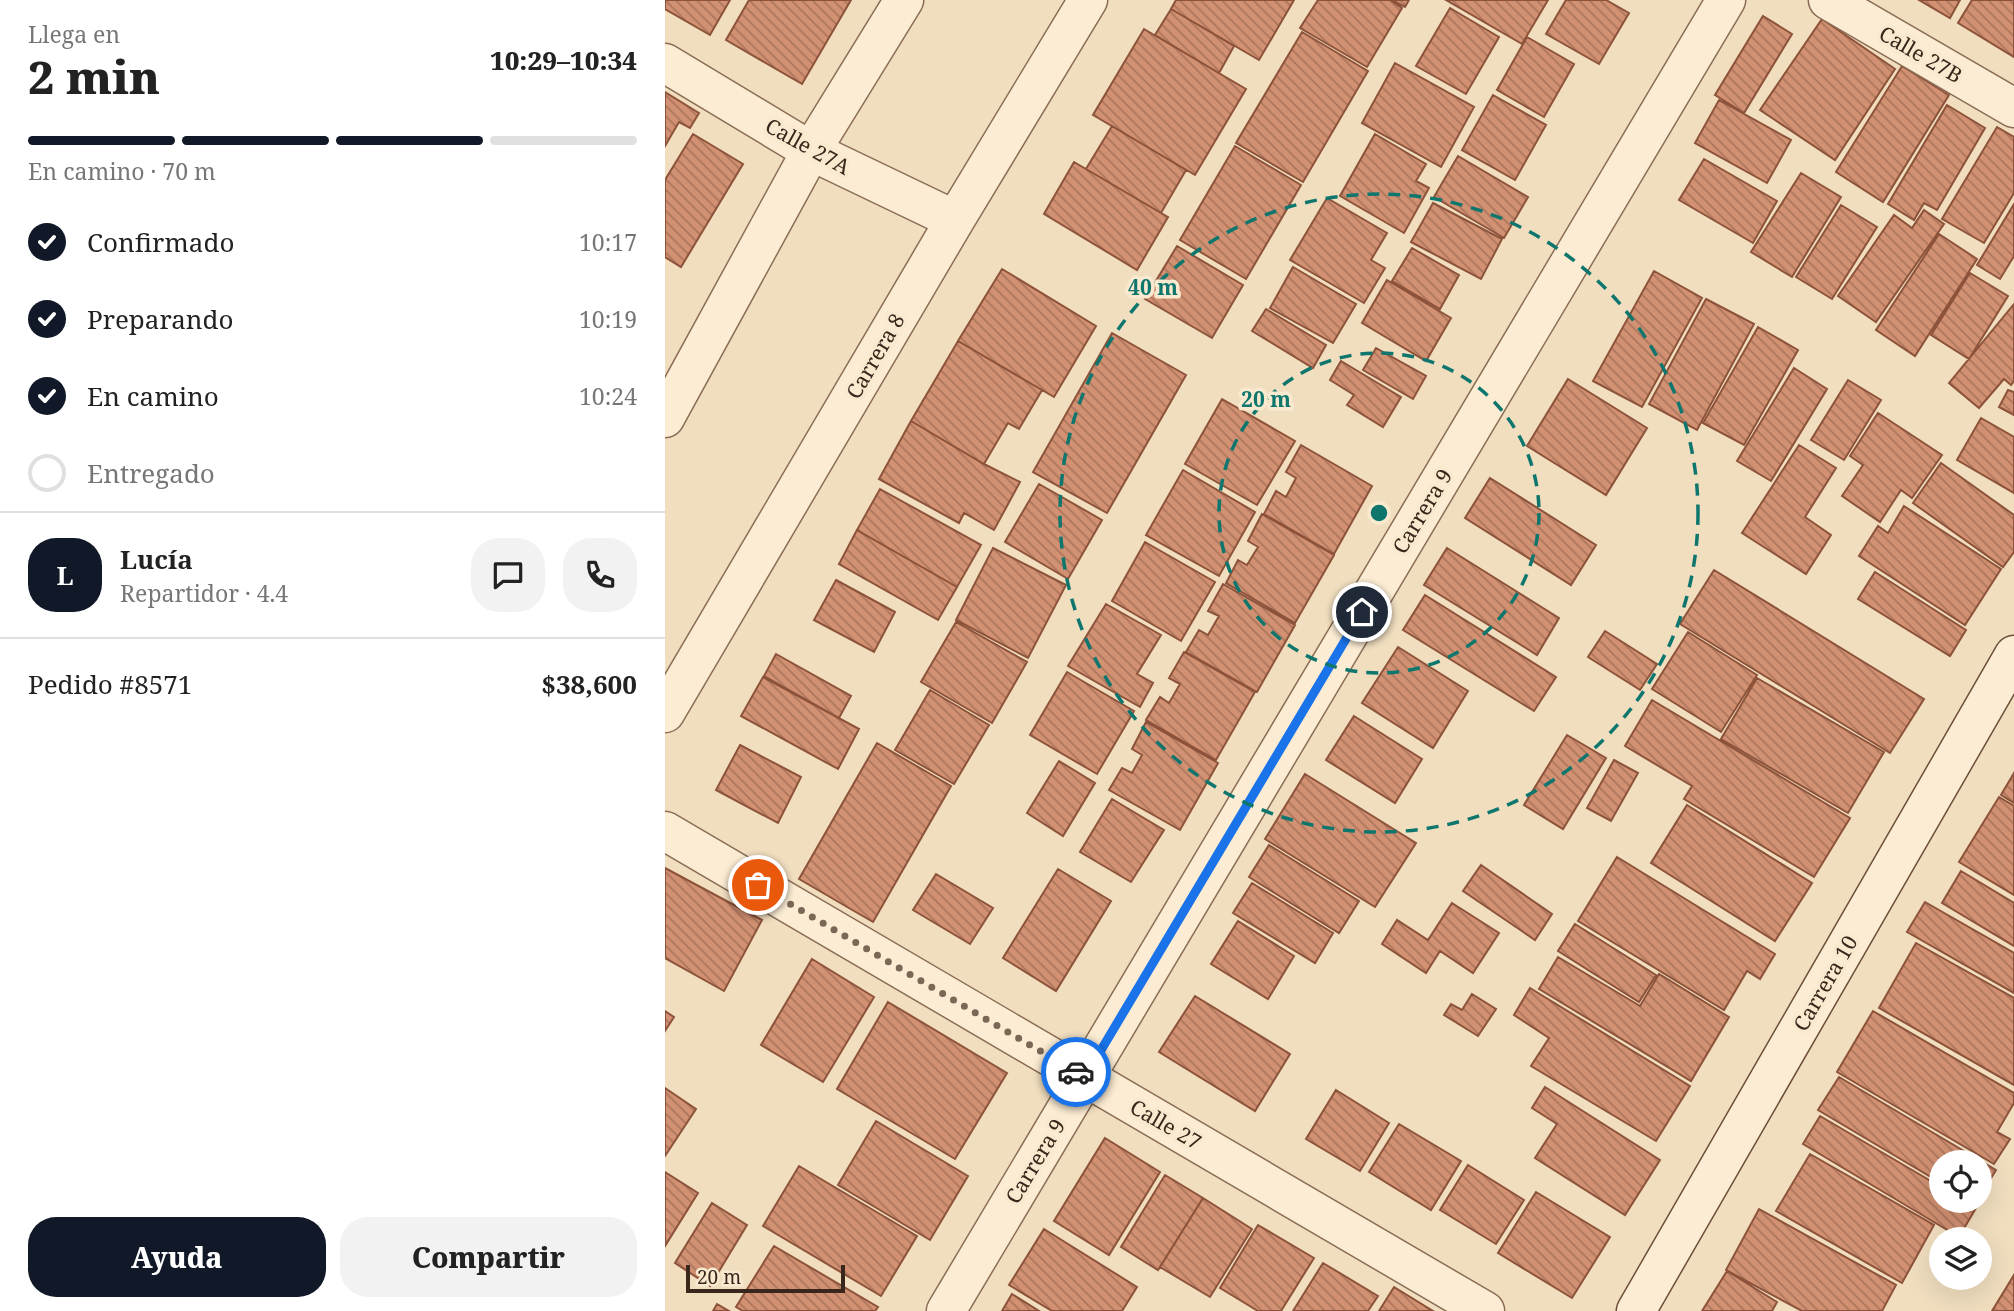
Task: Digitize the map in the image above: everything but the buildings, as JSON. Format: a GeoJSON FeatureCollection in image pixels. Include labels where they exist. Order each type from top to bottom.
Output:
{"type":"FeatureCollection","features":[{"type":"Feature","properties":{"kind":"street"},"geometry":{"type":"LineString","coordinates":[[665,418],[811,151],[904,0]]}},
{"type":"Feature","properties":{"kind":"street","name":"Carrera 8"},"geometry":{"type":"LineString","coordinates":[[665,713],[955,220],[1088,0]]}},
{"type":"Feature","properties":{"kind":"street","name":"Carrera 9"},"geometry":{"type":"LineString","coordinates":[[946,1311],[1726,0]]}},
{"type":"Feature","properties":{"kind":"street","name":"Calle 27B"},"geometry":{"type":"LineString","coordinates":[[1828,0],[2014,108]]}},
{"type":"Feature","properties":{"kind":"street","name":"Calle 27A"},"geometry":{"type":"LineString","coordinates":[[665,63],[811,151],[955,220]]}},
{"type":"Feature","properties":{"kind":"street","name":"Carrera 10"},"geometry":{"type":"LineString","coordinates":[[1636,1311],[2014,655]]}},
{"type":"Feature","properties":{"kind":"street","name":"Calle 27"},"geometry":{"type":"LineString","coordinates":[[665,831],[1485,1311]]}},
{"type":"Feature","properties":{"kind":"way so far"},"geometry":{"type":"LineString","coordinates":[[758,885],[1076,1072]]}},
{"type":"Feature","properties":{"kind":"route"},"geometry":{"type":"LineString","coordinates":[[1076,1072],[1085,1077],[1362,612]]}}]}
